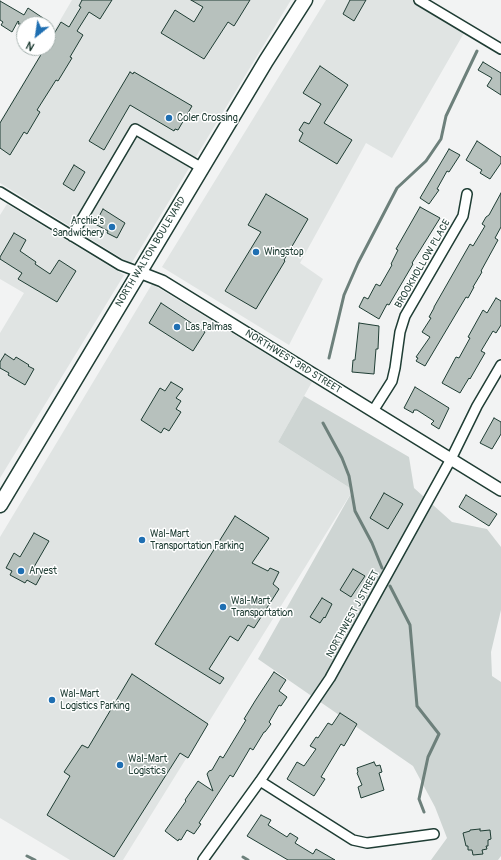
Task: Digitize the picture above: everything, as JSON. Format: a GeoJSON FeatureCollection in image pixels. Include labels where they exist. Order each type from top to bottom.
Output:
{"type":"FeatureCollection","features":[{"type":"Feature","properties":{"kind":"main road","name":"NORTH WALTON BOULEVARD"},"geometry":{"type":"LineString","coordinates":[[0,505],[304,0]]}},
{"type":"Feature","properties":{"kind":"street"},"geometry":{"type":"LineString","coordinates":[[419,0],[501,49]]}},
{"type":"Feature","properties":{"kind":"street"},"geometry":{"type":"LineString","coordinates":[[72,236],[135,129],[202,168]]}},
{"type":"Feature","properties":{"kind":"street","name":"BROOKHOLLOW PLACE"},"geometry":{"type":"LineString","coordinates":[[373,411],[392,381],[400,332],[405,316],[463,216],[467,194]]}},
{"type":"Feature","properties":{"kind":"street","name":"NORTHWEST 3RD STREET"},"geometry":{"type":"LineString","coordinates":[[2,196],[120,265],[162,281],[501,490]]}},
{"type":"Feature","properties":{"kind":"street","name":"NORTHWEST J STREET"},"geometry":{"type":"LineString","coordinates":[[203,860],[260,781],[330,678],[451,459],[477,406],[501,365]]}},
{"type":"Feature","properties":{"kind":"street"},"geometry":{"type":"LineString","coordinates":[[260,781],[353,840],[367,843],[434,834]]}},
{"type":"Feature","properties":{"kind":"shaded area"},"geometry":{"type":"Polygon","coordinates":[[[72,0],[291,0],[131,264],[0,183],[0,121],[39,56],[56,56],[56,27],[72,0]]]}},
{"type":"Feature","properties":{"kind":"shaded area"},"geometry":{"type":"Polygon","coordinates":[[[326,0],[416,0],[415,2],[464,33],[392,158],[366,143],[300,263],[323,279],[289,345],[162,267],[326,0]]]}},
{"type":"Feature","properties":{"kind":"shaded area"},"geometry":{"type":"Polygon","coordinates":[[[7,204],[124,275],[0,478],[0,333],[24,293],[0,279],[0,215],[7,204]]]}},
{"type":"Feature","properties":{"kind":"shaded area"},"geometry":{"type":"Polygon","coordinates":[[[152,284],[312,382],[278,442],[353,490],[123,860],[70,860],[0,818],[0,537],[152,284]]]}},
{"type":"Feature","properties":{"kind":"shaded area"},"geometry":{"type":"Polygon","coordinates":[[[304,396],[409,457],[414,488],[452,522],[487,529],[501,547],[501,610],[491,652],[492,676],[501,682],[501,856],[498,860],[431,860],[447,838],[435,807],[413,766],[258,659],[353,490],[278,442],[304,396]]]}},
{"type":"Feature","properties":{"kind":"building"},"geometry":{"type":"Polygon","coordinates":[[[82,0],[112,0],[100,19],[89,12],[77,31],[83,35],[70,57],[72,58],[58,81],[56,80],[37,110],[40,112],[27,134],[24,132],[10,155],[0,148],[0,123],[40,56],[56,56],[56,30],[61,22],[69,27],[81,7],[79,6],[82,0]]]}},
{"type":"Feature","properties":{"kind":"building"},"geometry":{"type":"Polygon","coordinates":[[[191,0],[250,0],[234,26],[228,22],[204,59],[161,33],[175,10],[194,22],[203,7],[191,0]]]}},
{"type":"Feature","properties":{"kind":"building"},"geometry":{"type":"Polygon","coordinates":[[[350,0],[366,0],[354,21],[343,14],[350,0]]]}},
{"type":"Feature","properties":{"kind":"building"},"geometry":{"type":"Polygon","coordinates":[[[0,1],[24,15],[28,8],[40,16],[16,16],[16,25],[12,32],[1,25],[3,22],[0,20],[0,1]]]}},
{"type":"Feature","properties":{"kind":"building"},"geometry":{"type":"Polygon","coordinates":[[[483,62],[501,73],[501,95],[487,86],[492,78],[478,70],[483,62]]]}},
{"type":"Feature","properties":{"kind":"building"},"geometry":{"type":"Polygon","coordinates":[[[320,66],[348,85],[324,123],[352,140],[337,164],[299,141],[303,133],[299,130],[304,122],[309,124],[321,104],[303,93],[320,66]]]}},
{"type":"Feature","properties":{"kind":"building","name":"Coler Crossing"},"geometry":{"type":"Polygon","coordinates":[[[130,72],[133,74],[134,72],[192,106],[178,130],[175,129],[174,131],[130,105],[104,150],[89,141],[130,72]]]}},
{"type":"Feature","properties":{"kind":"building"},"geometry":{"type":"Polygon","coordinates":[[[477,141],[501,157],[501,163],[490,179],[480,173],[482,170],[466,160],[477,141]]]}},
{"type":"Feature","properties":{"kind":"building"},"geometry":{"type":"Polygon","coordinates":[[[449,149],[460,155],[449,172],[447,171],[437,189],[439,190],[429,204],[420,198],[449,149]]]}},
{"type":"Feature","properties":{"kind":"building"},"geometry":{"type":"Polygon","coordinates":[[[74,165],[85,172],[74,191],[63,184],[74,165]]]}},
{"type":"Feature","properties":{"kind":"building"},"geometry":{"type":"Polygon","coordinates":[[[501,193],[501,227],[495,238],[498,240],[468,298],[466,297],[425,366],[416,361],[418,358],[416,357],[430,337],[422,332],[431,318],[429,317],[434,307],[470,244],[473,246],[485,226],[482,224],[489,215],[501,193]]]}},
{"type":"Feature","properties":{"kind":"building"},"geometry":{"type":"Polygon","coordinates":[[[266,194],[308,219],[256,309],[225,291],[261,232],[248,225],[266,194]]]}},
{"type":"Feature","properties":{"kind":"building"},"geometry":{"type":"Polygon","coordinates":[[[420,207],[440,218],[412,263],[413,264],[389,305],[387,304],[379,319],[359,307],[364,297],[368,299],[376,284],[380,286],[392,265],[391,264],[398,250],[396,249],[420,207]]]}},
{"type":"Feature","properties":{"kind":"building","name":"Archie’s Sandwichery"},"geometry":{"type":"Polygon","coordinates":[[[103,209],[125,223],[117,238],[95,224],[103,209]]]}},
{"type":"Feature","properties":{"kind":"building"},"geometry":{"type":"Polygon","coordinates":[[[14,233],[26,240],[20,251],[50,274],[59,260],[76,271],[57,302],[18,279],[22,273],[0,259],[14,233]]]}},
{"type":"Feature","properties":{"kind":"building"},"geometry":{"type":"Polygon","coordinates":[[[496,298],[501,301],[501,325],[496,333],[493,331],[481,351],[485,353],[460,393],[442,383],[456,357],[459,358],[470,338],[468,337],[483,310],[487,313],[496,298]]]}},
{"type":"Feature","properties":{"kind":"building","name":"Las Palmas"},"geometry":{"type":"Polygon","coordinates":[[[161,303],[205,332],[193,351],[149,323],[161,303]]]}},
{"type":"Feature","properties":{"kind":"building"},"geometry":{"type":"Polygon","coordinates":[[[359,323],[379,326],[378,349],[376,349],[374,374],[352,372],[353,360],[355,360],[359,323]]]}},
{"type":"Feature","properties":{"kind":"building"},"geometry":{"type":"Polygon","coordinates":[[[5,354],[14,360],[16,357],[34,369],[25,385],[8,375],[9,373],[0,368],[0,362],[5,354]]]}},
{"type":"Feature","properties":{"kind":"building"},"geometry":{"type":"Polygon","coordinates":[[[171,382],[183,389],[176,398],[181,401],[176,409],[181,412],[169,431],[164,428],[161,433],[141,420],[160,388],[165,391],[171,382]]]}},
{"type":"Feature","properties":{"kind":"building"},"geometry":{"type":"Polygon","coordinates":[[[415,387],[449,408],[439,429],[431,424],[434,421],[417,410],[414,410],[413,413],[404,408],[415,387]]]}},
{"type":"Feature","properties":{"kind":"building"},"geometry":{"type":"Polygon","coordinates":[[[494,418],[501,422],[501,434],[492,449],[480,443],[494,418]]]}},
{"type":"Feature","properties":{"kind":"building"},"geometry":{"type":"Polygon","coordinates":[[[384,493],[403,504],[388,529],[370,518],[384,493]]]}},
{"type":"Feature","properties":{"kind":"building"},"geometry":{"type":"Polygon","coordinates":[[[466,495],[497,514],[489,526],[459,507],[466,495]]]}},
{"type":"Feature","properties":{"kind":"building","name":"Wal-Mart Transportation"},"geometry":{"type":"Polygon","coordinates":[[[235,516],[269,538],[252,563],[268,571],[270,568],[279,572],[273,584],[279,589],[254,628],[248,625],[238,641],[230,636],[209,669],[224,678],[220,684],[155,644],[235,516]]]}},
{"type":"Feature","properties":{"kind":"building"},"geometry":{"type":"Polygon","coordinates":[[[34,533],[49,541],[34,567],[43,572],[36,585],[27,580],[25,583],[10,575],[12,571],[6,568],[14,553],[20,557],[34,533]]]}},
{"type":"Feature","properties":{"kind":"building"},"geometry":{"type":"Polygon","coordinates":[[[353,569],[365,576],[351,597],[340,590],[353,569]]]}},
{"type":"Feature","properties":{"kind":"building"},"geometry":{"type":"Polygon","coordinates":[[[322,598],[332,604],[325,618],[324,617],[320,623],[310,617],[322,598]]]}},
{"type":"Feature","properties":{"kind":"building"},"geometry":{"type":"Polygon","coordinates":[[[274,672],[286,680],[279,691],[287,697],[281,706],[279,705],[269,722],[271,724],[264,732],[253,750],[250,748],[233,777],[230,775],[199,823],[201,824],[194,834],[187,830],[181,840],[179,839],[178,841],[165,831],[198,781],[213,791],[207,774],[212,770],[220,756],[223,758],[246,720],[244,719],[274,672]]]}},
{"type":"Feature","properties":{"kind":"building","name":"Wal-Mart Logistics"},"geometry":{"type":"Polygon","coordinates":[[[132,674],[208,724],[188,758],[180,753],[114,857],[47,815],[70,776],[64,772],[82,745],[88,748],[132,674]]]}},
{"type":"Feature","properties":{"kind":"building"},"geometry":{"type":"Polygon","coordinates":[[[340,713],[357,724],[344,746],[341,744],[321,777],[325,779],[314,796],[287,779],[297,762],[304,766],[316,749],[310,746],[316,737],[318,738],[328,723],[332,725],[340,713]]]}},
{"type":"Feature","properties":{"kind":"building"},"geometry":{"type":"Polygon","coordinates":[[[374,762],[376,766],[380,765],[382,772],[379,773],[384,790],[361,798],[358,787],[362,785],[357,773],[357,768],[374,762]]]}},
{"type":"Feature","properties":{"kind":"building"},"geometry":{"type":"Polygon","coordinates":[[[261,815],[271,820],[268,825],[287,837],[290,833],[298,838],[295,843],[313,854],[316,849],[335,860],[288,860],[247,836],[261,815]]]}},
{"type":"Feature","properties":{"kind":"building"},"geometry":{"type":"Polygon","coordinates":[[[480,829],[480,831],[490,830],[491,839],[488,840],[488,846],[486,846],[487,849],[482,850],[483,854],[473,855],[472,850],[468,850],[468,846],[466,846],[463,833],[470,830],[480,829]]]}},
{"type":"Feature","properties":{"kind":"waterway"},"geometry":{"type":"LineString","coordinates":[[329,358],[344,295],[358,263],[397,188],[426,161],[441,139],[446,116],[477,51]]}},
{"type":"Feature","properties":{"kind":"waterway"},"geometry":{"type":"LineString","coordinates":[[323,423],[342,458],[349,476],[355,511],[372,543],[382,568]]}},
{"type":"Feature","properties":{"kind":"waterway"},"geometry":{"type":"LineString","coordinates":[[390,586],[410,625],[417,706],[439,734],[428,757],[419,799],[424,812]]}},
{"type":"Feature","properties":{"kind":"waterway"},"geometry":{"type":"LineString","coordinates":[[27,856],[35,860]]}},
{"type":"Feature","properties":{"kind":"waterway"},"geometry":{"type":"LineString","coordinates":[[243,857],[248,860]]}},
{"type":"Feature","properties":{"kind":"place","name":"Coler Crossing"},"geometry":{"type":"Point","coordinates":[169,118]}},
{"type":"Feature","properties":{"kind":"place","name":"Archie’s Sandwichery"},"geometry":{"type":"Point","coordinates":[112,227]}},
{"type":"Feature","properties":{"kind":"place","name":"Wingstop"},"geometry":{"type":"Point","coordinates":[256,252]}},
{"type":"Feature","properties":{"kind":"place","name":"Las Palmas"},"geometry":{"type":"Point","coordinates":[177,327]}},
{"type":"Feature","properties":{"kind":"place","name":"Wal-Mart Transportation Parking"},"geometry":{"type":"Point","coordinates":[142,540]}},
{"type":"Feature","properties":{"kind":"place","name":"Arvest"},"geometry":{"type":"Point","coordinates":[21,571]}},
{"type":"Feature","properties":{"kind":"place","name":"Wal-Mart Transportation"},"geometry":{"type":"Point","coordinates":[223,607]}},
{"type":"Feature","properties":{"kind":"place","name":"Wal-Mart Logistics Parking"},"geometry":{"type":"Point","coordinates":[52,700]}},
{"type":"Feature","properties":{"kind":"place","name":"Wal-Mart Logistics"},"geometry":{"type":"Point","coordinates":[120,765]}}]}
